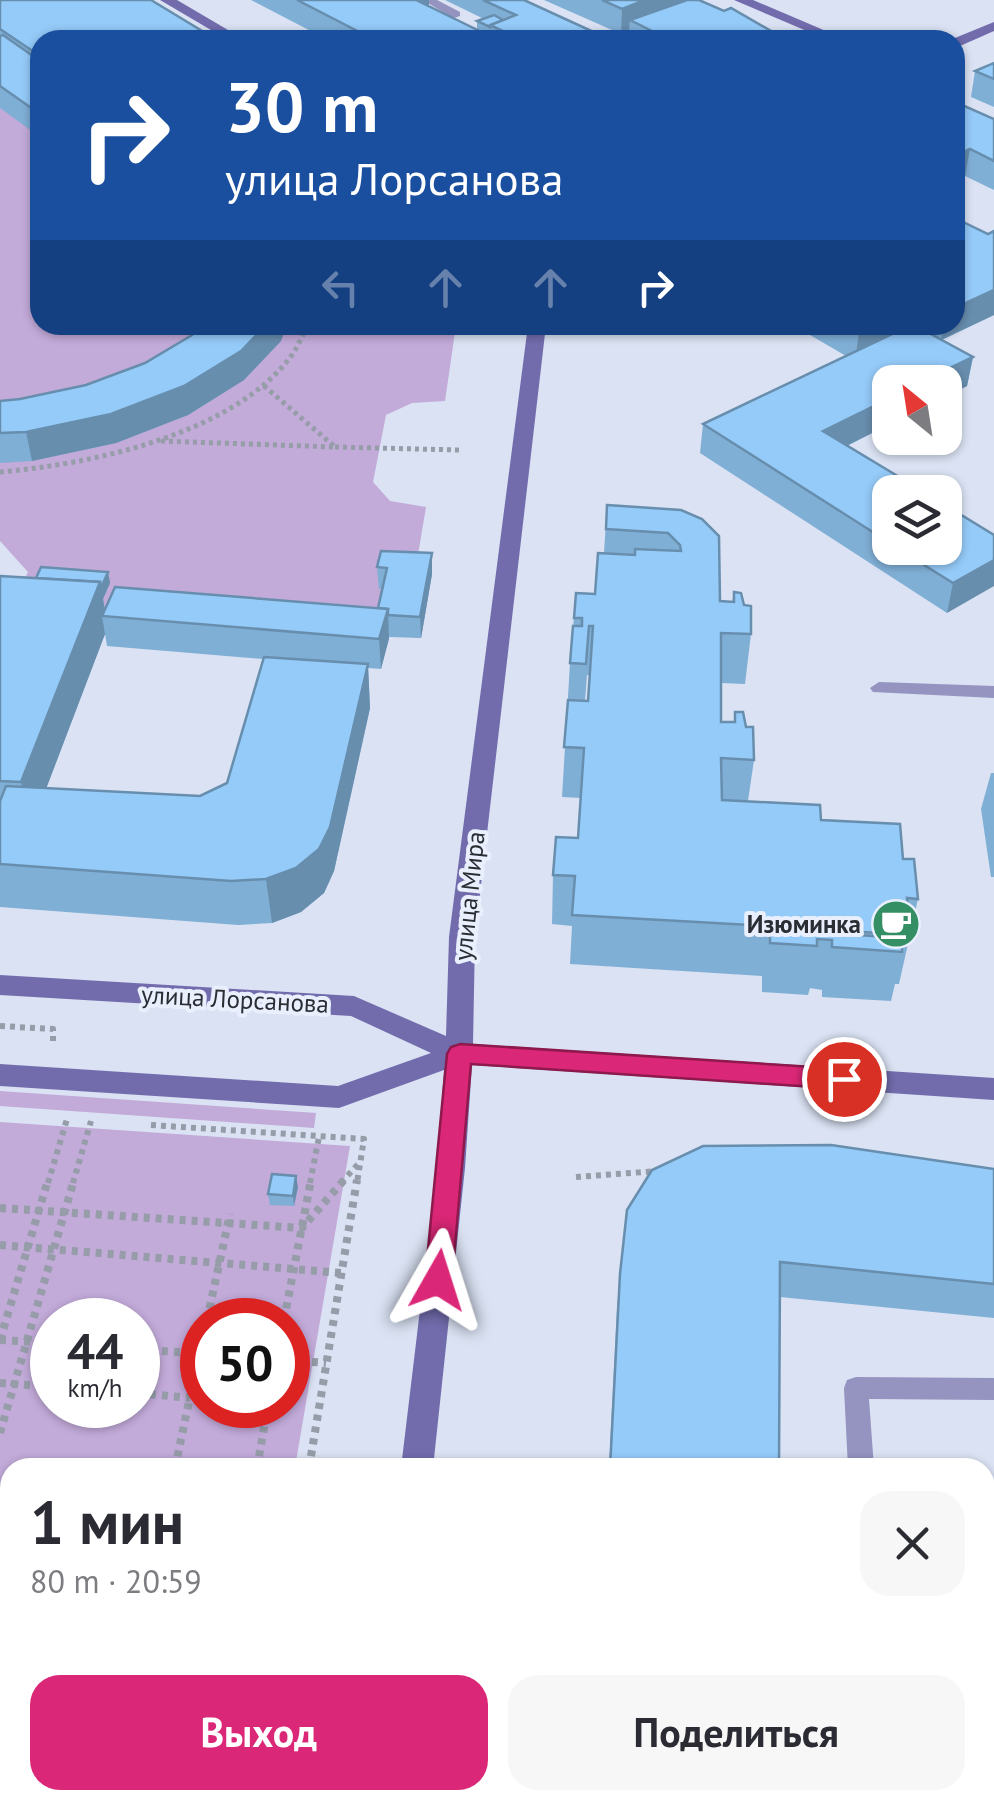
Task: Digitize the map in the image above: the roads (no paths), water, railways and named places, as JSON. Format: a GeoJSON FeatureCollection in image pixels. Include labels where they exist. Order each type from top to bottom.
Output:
{"type":"FeatureCollection","features":[{"type":"Feature","properties":{"kind":"main road"},"geometry":{"type":"LineString","coordinates":[[167,0],[220,30]]}},
{"type":"Feature","properties":{"kind":"main road"},"geometry":{"type":"LineString","coordinates":[[742,0],[816,30]]}},
{"type":"Feature","properties":{"kind":"main road"},"geometry":{"type":"LineString","coordinates":[[965,39],[994,26]]}},
{"type":"Feature","properties":{"kind":"main road","name":"улица Мира"},"geometry":{"type":"LineString","coordinates":[[418,1458],[451,1168],[460,1054],[462,938],[536,335]]}},
{"type":"Feature","properties":{"kind":"main road","name":"улица Лорсанова"},"geometry":{"type":"LineString","coordinates":[[0,985],[354,1006],[460,1054],[994,1089]]}},
{"type":"Feature","properties":{"kind":"main road","name":"улица Лорсанова"},"geometry":{"type":"LineString","coordinates":[[0,1075],[339,1097],[460,1054]]}},
{"type":"Feature","properties":{"kind":"lane"},"geometry":{"type":"LineString","coordinates":[[428,0],[456,14],[432,22],[448,30]]}},
{"type":"Feature","properties":{"kind":"lane"},"geometry":{"type":"LineString","coordinates":[[879,688],[994,692]]}},
{"type":"Feature","properties":{"kind":"lane"},"geometry":{"type":"LineString","coordinates":[[860,1458],[856,1388],[994,1389]]}},
{"type":"Feature","properties":{"kind":"place","name":"Изюминка"},"geometry":{"type":"Point","coordinates":[896,924]}}]}
